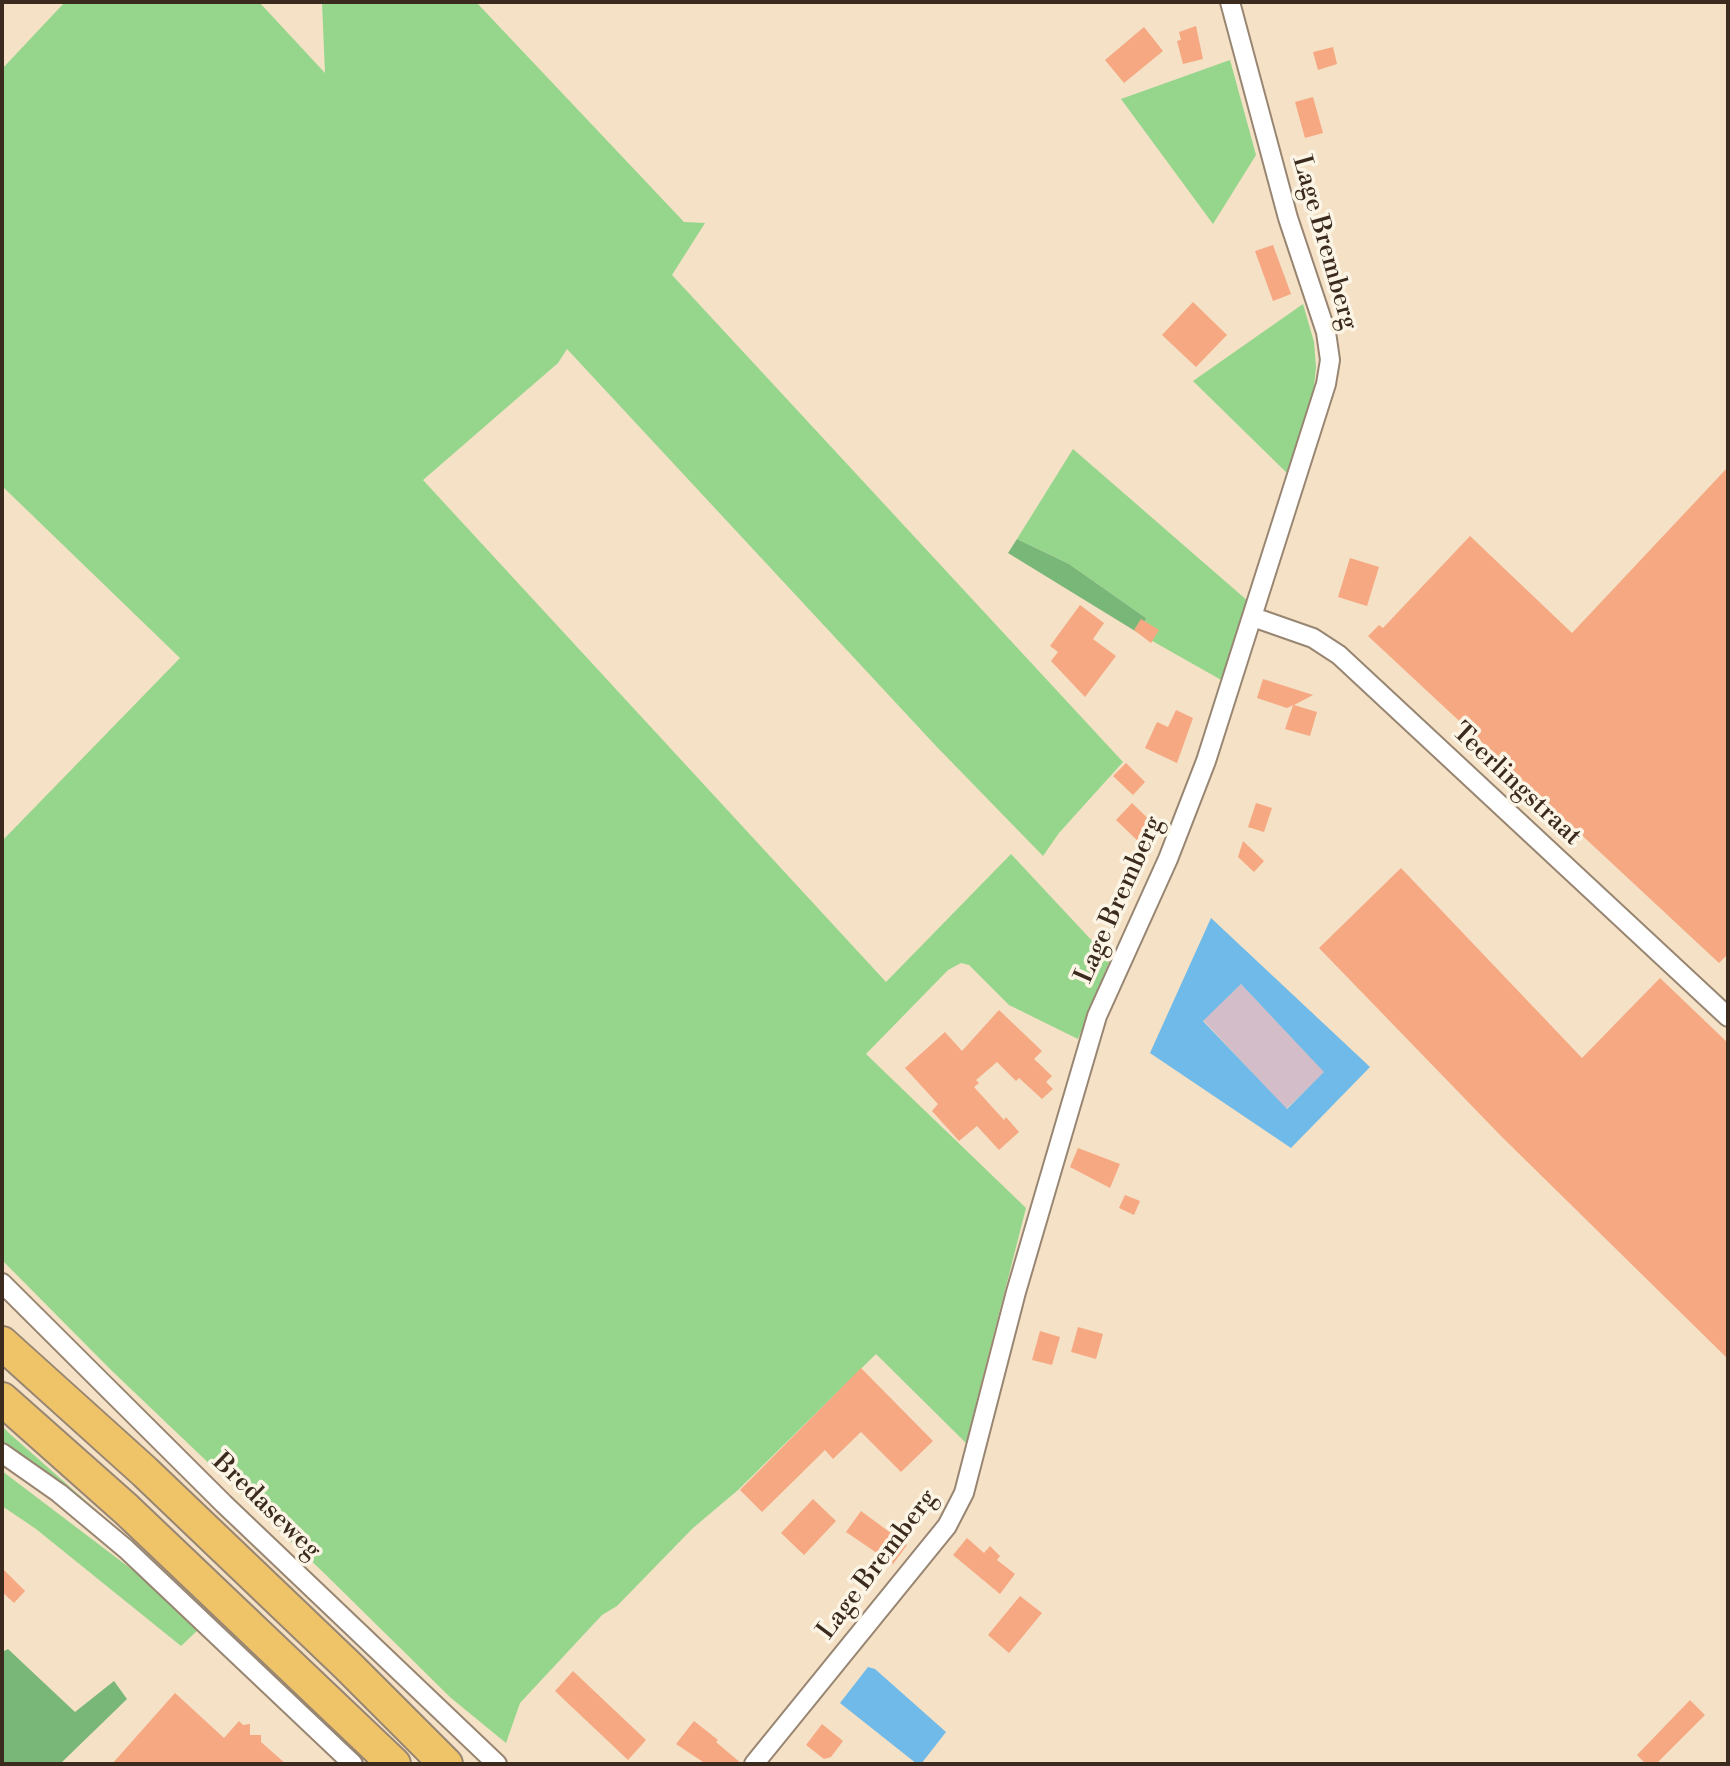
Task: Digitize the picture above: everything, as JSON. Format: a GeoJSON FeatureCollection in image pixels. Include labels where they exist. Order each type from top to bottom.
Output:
{"type":"FeatureCollection","features":[{"type":"Feature","properties":{"kind":"highway"},"geometry":{"type":"LineString","coordinates":[[2,1343],[145,1472],[446,1764]]}},
{"type":"Feature","properties":{"kind":"highway"},"geometry":{"type":"LineString","coordinates":[[2,1399],[126,1509],[394,1764]]}},
{"type":"Feature","properties":{"kind":"street","name":"Lage Bremberg"},"geometry":{"type":"LineString","coordinates":[[754,1764],[947,1526],[964,1493],[1016,1292],[1097,1016],[1168,859],[1206,761],[1326,384],[1330,360],[1326,332],[1288,218],[1230,2]]}},
{"type":"Feature","properties":{"kind":"street","name":"Teerlingstraat"},"geometry":{"type":"LineString","coordinates":[[1253,617],[1313,638],[1339,655],[1728,1017]]}},
{"type":"Feature","properties":{"kind":"street","name":"Bredaseweg"},"geometry":{"type":"LineString","coordinates":[[2,1283],[224,1504],[497,1764]]}},
{"type":"Feature","properties":{"kind":"street"},"geometry":{"type":"LineString","coordinates":[[2,1453],[59,1493],[126,1549],[353,1764]]}},
{"type":"Feature","properties":{"kind":"shaded area"},"geometry":{"type":"Polygon","coordinates":[[[1241,984],[1325,1072],[1286,1109],[1203,1020],[1241,984]]]}},
{"type":"Feature","properties":{"kind":"green space"},"geometry":{"type":"Polygon","coordinates":[[[65,2],[259,2],[325,73],[322,2],[476,2],[684,222],[705,223],[672,275],[1123,762],[1059,833],[1043,856],[936,746],[567,349],[558,363],[423,480],[886,982],[1011,854],[1110,960],[1078,1039],[1009,1005],[969,965],[961,963],[948,970],[866,1054],[1026,1208],[966,1443],[876,1354],[738,1490],[693,1528],[617,1606],[602,1615],[520,1703],[506,1743],[451,1698],[111,1370],[2,1260],[2,841],[180,658],[2,486],[2,69],[65,2]]]}},
{"type":"Feature","properties":{"kind":"green space"},"geometry":{"type":"Polygon","coordinates":[[[1230,60],[1256,155],[1213,224],[1121,99],[1230,60]]]}},
{"type":"Feature","properties":{"kind":"green space"},"geometry":{"type":"Polygon","coordinates":[[[1303,304],[1314,342],[1316,367],[1312,406],[1290,476],[1193,381],[1303,304]]]}},
{"type":"Feature","properties":{"kind":"green space"},"geometry":{"type":"Polygon","coordinates":[[[1073,449],[1249,602],[1223,681],[1140,634],[1146,618],[1069,564],[1017,539],[1073,449]]]}},
{"type":"Feature","properties":{"kind":"green space"},"geometry":{"type":"Polygon","coordinates":[[[1017,539],[1069,564],[1146,618],[1140,634],[1008,553],[1017,539]]]}},
{"type":"Feature","properties":{"kind":"green space"},"geometry":{"type":"Polygon","coordinates":[[[2,1426],[10,1434],[147,1555],[2,1445],[2,1426]]]}},
{"type":"Feature","properties":{"kind":"green space"},"geometry":{"type":"Polygon","coordinates":[[[2,1471],[159,1590],[199,1629],[181,1646],[36,1529],[2,1506],[2,1471]]]}},
{"type":"Feature","properties":{"kind":"green space"},"geometry":{"type":"Polygon","coordinates":[[[8,1649],[75,1712],[114,1681],[127,1699],[60,1764],[2,1764],[2,1652],[8,1649]]]}},
{"type":"Feature","properties":{"kind":"water"},"geometry":{"type":"Polygon","coordinates":[[[1211,918],[1370,1067],[1291,1148],[1150,1053],[1211,918]],[[1241,984],[1203,1021],[1287,1109],[1324,1072],[1241,984]]]}},
{"type":"Feature","properties":{"kind":"water"},"geometry":{"type":"Polygon","coordinates":[[[868,1667],[875,1669],[946,1732],[921,1764],[917,1764],[840,1703],[868,1667]]]}},
{"type":"Feature","properties":{"kind":"building"},"geometry":{"type":"Polygon","coordinates":[[[1196,26],[1203,59],[1183,64],[1177,41],[1181,40],[1179,32],[1196,26]]]}},
{"type":"Feature","properties":{"kind":"building"},"geometry":{"type":"Polygon","coordinates":[[[1144,27],[1163,51],[1124,83],[1105,60],[1144,27]]]}},
{"type":"Feature","properties":{"kind":"building"},"geometry":{"type":"Polygon","coordinates":[[[1333,47],[1337,64],[1318,70],[1313,52],[1333,47]]]}},
{"type":"Feature","properties":{"kind":"building"},"geometry":{"type":"Polygon","coordinates":[[[1313,97],[1323,133],[1305,138],[1295,102],[1313,97]]]}},
{"type":"Feature","properties":{"kind":"building"},"geometry":{"type":"Polygon","coordinates":[[[1273,245],[1291,294],[1273,301],[1255,251],[1273,245]]]}},
{"type":"Feature","properties":{"kind":"building"},"geometry":{"type":"Polygon","coordinates":[[[1193,302],[1227,335],[1196,367],[1162,335],[1193,302]]]}},
{"type":"Feature","properties":{"kind":"building"},"geometry":{"type":"Polygon","coordinates":[[[1728,467],[1728,954],[1719,963],[1368,636],[1379,625],[1383,628],[1470,536],[1572,633],[1728,467]]]}},
{"type":"Feature","properties":{"kind":"building"},"geometry":{"type":"Polygon","coordinates":[[[1350,558],[1379,567],[1367,606],[1338,597],[1350,558]]]}},
{"type":"Feature","properties":{"kind":"building"},"geometry":{"type":"Polygon","coordinates":[[[1080,605],[1104,623],[1093,639],[1116,656],[1085,697],[1051,661],[1058,652],[1050,646],[1080,605]]]}},
{"type":"Feature","properties":{"kind":"building"},"geometry":{"type":"Polygon","coordinates":[[[1141,619],[1159,630],[1151,643],[1134,630],[1141,619]]]}},
{"type":"Feature","properties":{"kind":"building"},"geometry":{"type":"Polygon","coordinates":[[[1263,679],[1313,695],[1294,705],[1317,712],[1310,736],[1285,729],[1293,705],[1287,708],[1257,698],[1263,679]]]}},
{"type":"Feature","properties":{"kind":"building"},"geometry":{"type":"Polygon","coordinates":[[[1176,710],[1193,718],[1177,763],[1145,748],[1157,722],[1168,727],[1176,710]]]}},
{"type":"Feature","properties":{"kind":"building"},"geometry":{"type":"Polygon","coordinates":[[[1126,763],[1145,782],[1133,795],[1113,776],[1126,763]]]}},
{"type":"Feature","properties":{"kind":"building"},"geometry":{"type":"Polygon","coordinates":[[[1132,803],[1159,829],[1143,846],[1116,820],[1132,803]]]}},
{"type":"Feature","properties":{"kind":"building"},"geometry":{"type":"Polygon","coordinates":[[[1256,803],[1272,808],[1264,832],[1248,827],[1256,803]]]}},
{"type":"Feature","properties":{"kind":"building"},"geometry":{"type":"Polygon","coordinates":[[[1243,841],[1264,861],[1254,872],[1238,857],[1243,841]]]}},
{"type":"Feature","properties":{"kind":"building"},"geometry":{"type":"Polygon","coordinates":[[[1401,868],[1582,1058],[1660,978],[1728,1043],[1728,1359],[1501,1136],[1319,948],[1401,868]]]}},
{"type":"Feature","properties":{"kind":"building"},"geometry":{"type":"Polygon","coordinates":[[[999,1010],[1042,1051],[1034,1059],[1052,1076],[1046,1082],[1053,1089],[1042,1099],[1019,1078],[1016,1081],[997,1062],[976,1080],[979,1083],[974,1087],[1019,1132],[999,1150],[977,1126],[959,1141],[932,1111],[938,1104],[905,1068],[945,1032],[962,1051],[999,1010]]]}},
{"type":"Feature","properties":{"kind":"building"},"geometry":{"type":"Polygon","coordinates":[[[1078,1148],[1120,1164],[1110,1188],[1070,1167],[1078,1148]]]}},
{"type":"Feature","properties":{"kind":"building"},"geometry":{"type":"Polygon","coordinates":[[[1125,1195],[1140,1201],[1134,1215],[1119,1208],[1125,1195]]]}},
{"type":"Feature","properties":{"kind":"building"},"geometry":{"type":"Polygon","coordinates":[[[1078,1327],[1103,1334],[1096,1359],[1071,1352],[1078,1327]]]}},
{"type":"Feature","properties":{"kind":"building"},"geometry":{"type":"Polygon","coordinates":[[[1040,1331],[1060,1337],[1052,1365],[1032,1360],[1040,1331]]]}},
{"type":"Feature","properties":{"kind":"building"},"geometry":{"type":"Polygon","coordinates":[[[861,1368],[933,1441],[901,1472],[861,1432],[833,1459],[825,1450],[762,1512],[740,1490],[861,1368]]]}},
{"type":"Feature","properties":{"kind":"building"},"geometry":{"type":"Polygon","coordinates":[[[813,1499],[836,1521],[804,1555],[781,1533],[813,1499]]]}},
{"type":"Feature","properties":{"kind":"building"},"geometry":{"type":"Polygon","coordinates":[[[861,1511],[907,1545],[893,1564],[846,1532],[861,1511]]]}},
{"type":"Feature","properties":{"kind":"building"},"geometry":{"type":"Polygon","coordinates":[[[967,1538],[984,1553],[990,1546],[1000,1556],[997,1560],[1015,1574],[1000,1594],[953,1555],[967,1538]]]}},
{"type":"Feature","properties":{"kind":"building"},"geometry":{"type":"Polygon","coordinates":[[[2,1568],[25,1591],[14,1603],[2,1592],[2,1568]]]}},
{"type":"Feature","properties":{"kind":"building"},"geometry":{"type":"Polygon","coordinates":[[[1020,1596],[1042,1613],[1009,1653],[988,1635],[1020,1596]]]}},
{"type":"Feature","properties":{"kind":"building"},"geometry":{"type":"Polygon","coordinates":[[[573,1671],[646,1740],[628,1760],[555,1691],[573,1671]]]}},
{"type":"Feature","properties":{"kind":"building"},"geometry":{"type":"Polygon","coordinates":[[[175,1693],[224,1738],[239,1721],[243,1725],[250,1724],[250,1735],[261,1735],[261,1742],[286,1764],[112,1764],[175,1693]]]}},
{"type":"Feature","properties":{"kind":"building"},"geometry":{"type":"Polygon","coordinates":[[[1690,1700],[1705,1715],[1656,1764],[1646,1764],[1637,1755],[1690,1700]]]}},
{"type":"Feature","properties":{"kind":"building"},"geometry":{"type":"Polygon","coordinates":[[[694,1721],[742,1764],[706,1764],[676,1744],[694,1721]]]}},
{"type":"Feature","properties":{"kind":"building"},"geometry":{"type":"Polygon","coordinates":[[[822,1724],[843,1741],[831,1757],[824,1759],[806,1745],[822,1724]]]}}]}
